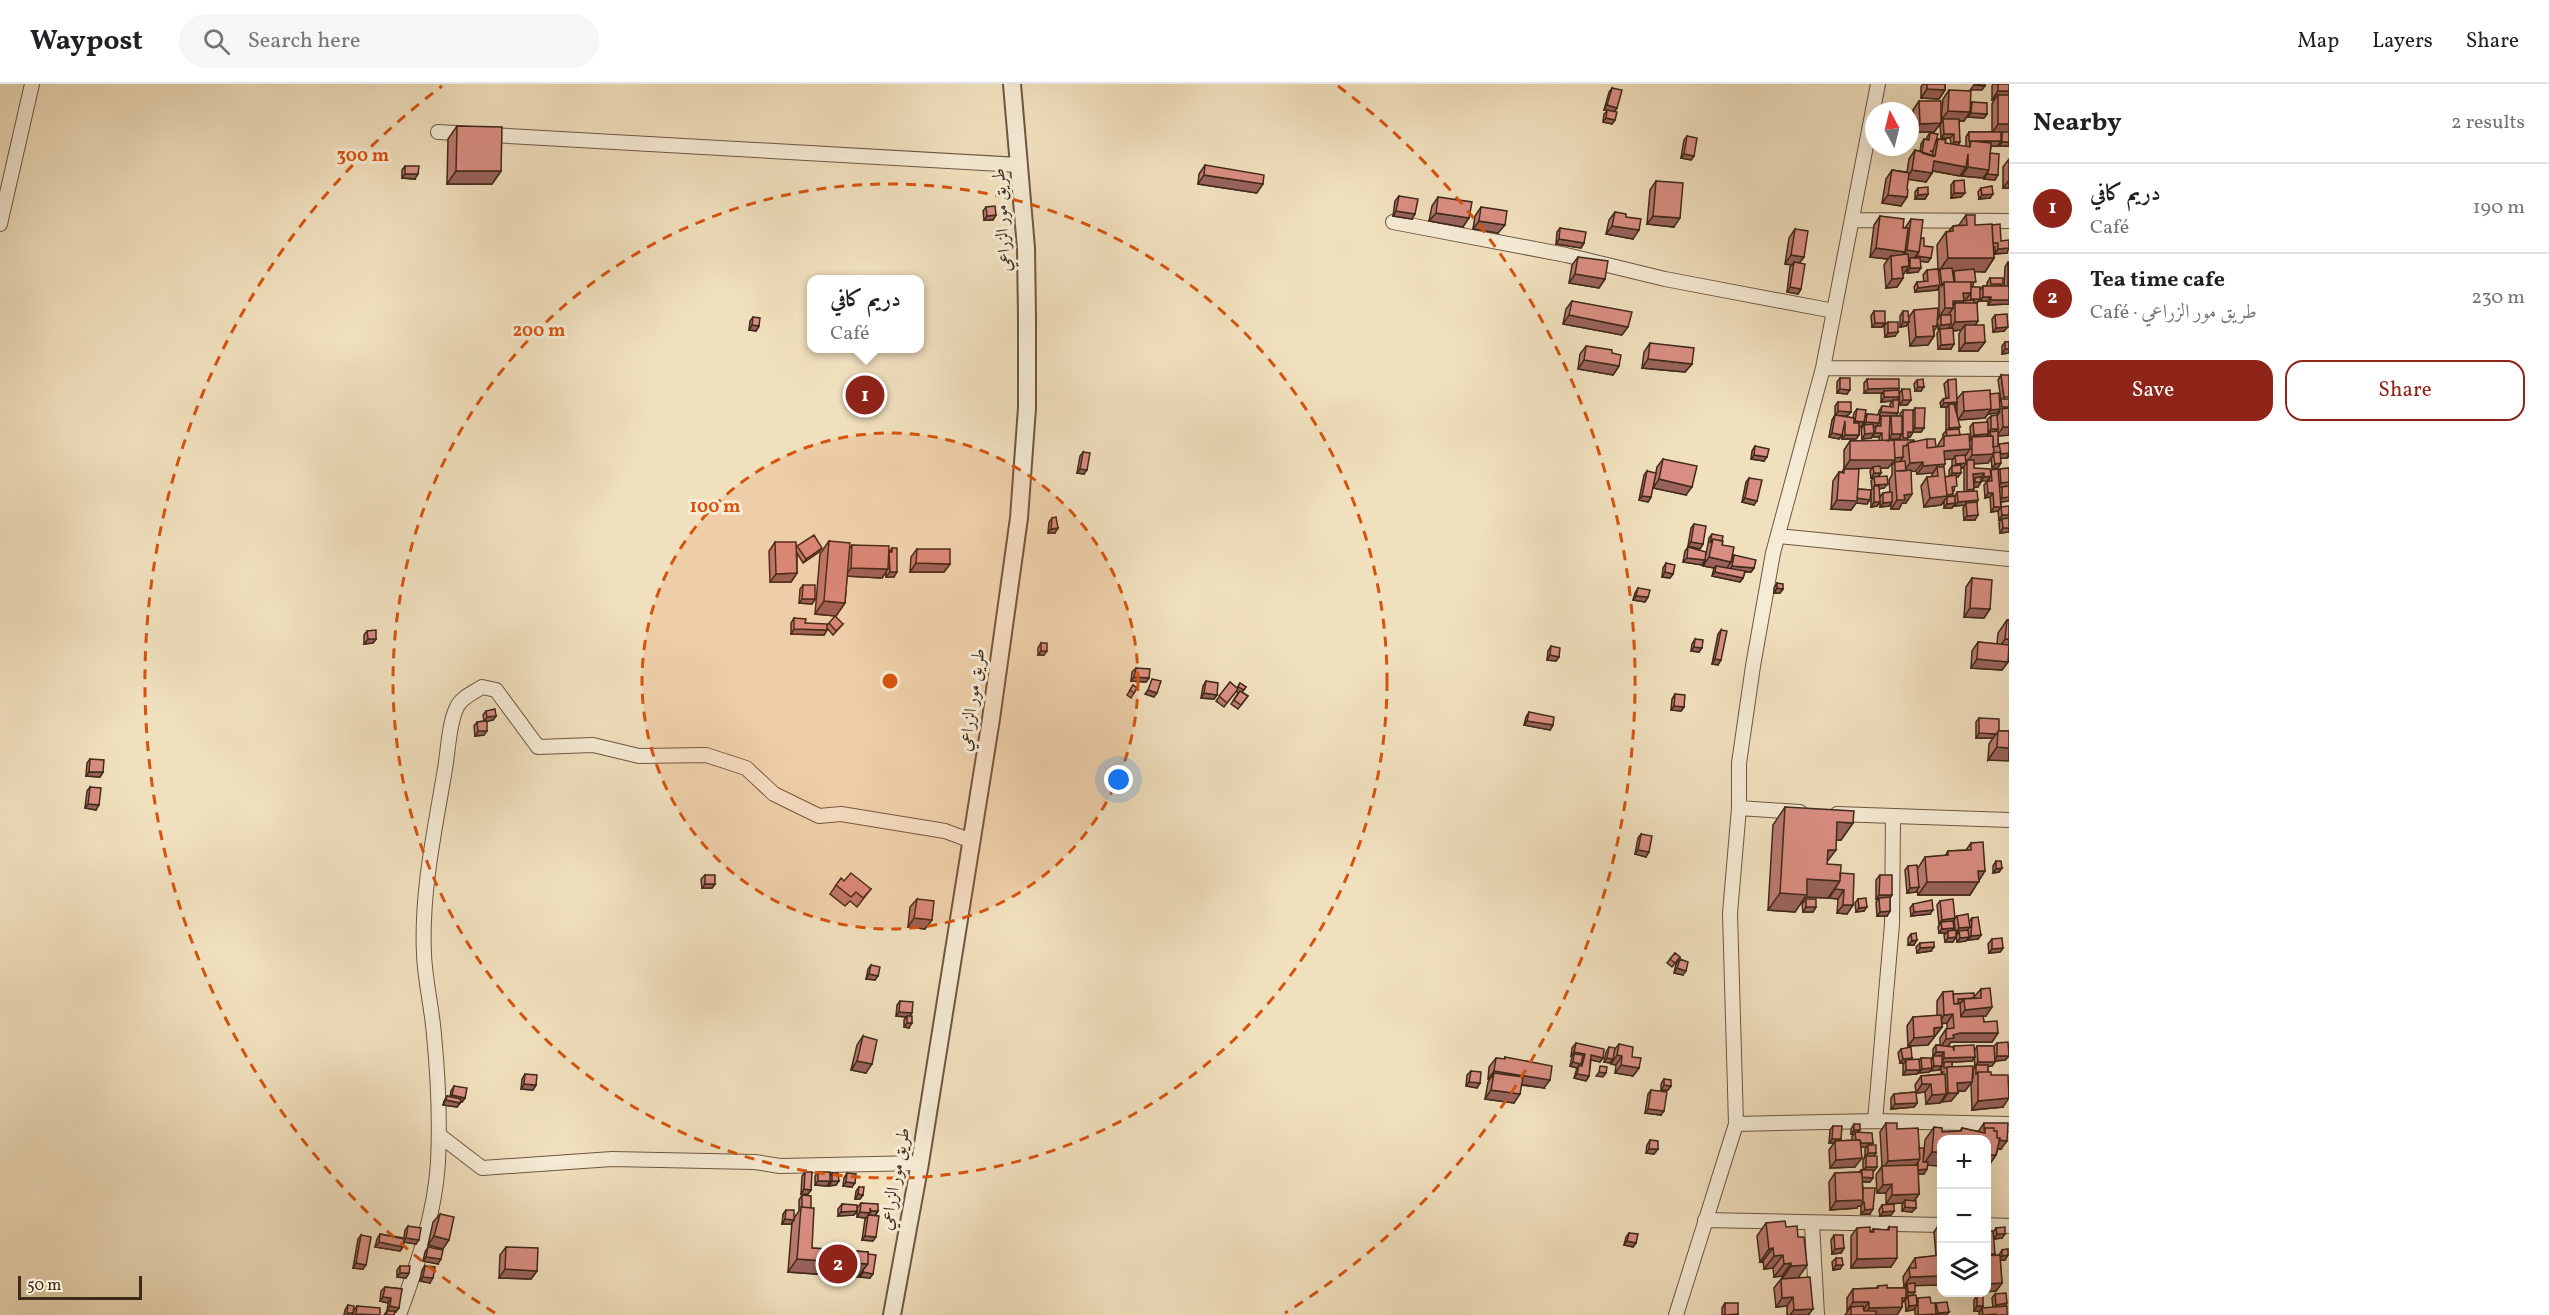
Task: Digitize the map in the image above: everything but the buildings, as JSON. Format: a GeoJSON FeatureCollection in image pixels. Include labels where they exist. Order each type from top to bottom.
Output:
{"type":"FeatureCollection","features":[{"type":"Feature","properties":{"kind":"street"},"geometry":{"type":"LineString","coordinates":[[0,224],[32,84]]}},
{"type":"Feature","properties":{"kind":"street","name":"طريق مور الزراعي"},"geometry":{"type":"LineString","coordinates":[[892,1315],[920,1163],[972,841],[1019,518],[1027,408],[1026,248],[1012,84]]}},
{"type":"Feature","properties":{"kind":"street"},"geometry":{"type":"LineString","coordinates":[[1676,1315],[1736,1124],[1730,913],[1739,808],[1739,762],[1753,666],[1773,553],[1823,368],[1878,84]]}},
{"type":"Feature","properties":{"kind":"street"},"geometry":{"type":"LineString","coordinates":[[438,132],[1020,165]]}},
{"type":"Feature","properties":{"kind":"street"},"geometry":{"type":"LineString","coordinates":[[1852,220],[2009,220]]}},
{"type":"Feature","properties":{"kind":"street"},"geometry":{"type":"LineString","coordinates":[[1393,222],[1566,255],[1665,279],[1834,311]]}},
{"type":"Feature","properties":{"kind":"street"},"geometry":{"type":"LineString","coordinates":[[1823,368],[2009,369]]}},
{"type":"Feature","properties":{"kind":"street"},"geometry":{"type":"LineString","coordinates":[[1779,536],[2009,559]]}},
{"type":"Feature","properties":{"kind":"street"},"geometry":{"type":"LineString","coordinates":[[399,1315],[414,1276],[434,1197],[439,1135],[434,1034],[424,953],[424,919],[434,834],[458,706],[482,687],[496,690],[538,747],[593,745],[639,756],[706,755],[746,768],[774,794],[819,816],[841,814],[945,831],[972,841]]}},
{"type":"Feature","properties":{"kind":"street"},"geometry":{"type":"LineString","coordinates":[[1739,808],[1893,818],[2009,820]]}},
{"type":"Feature","properties":{"kind":"street"},"geometry":{"type":"LineString","coordinates":[[1875,1121],[1892,924],[1893,818]]}},
{"type":"Feature","properties":{"kind":"street"},"geometry":{"type":"LineString","coordinates":[[1736,1124],[1875,1121],[2009,1124]]}},
{"type":"Feature","properties":{"kind":"street"},"geometry":{"type":"LineString","coordinates":[[439,1135],[482,1168],[612,1159],[744,1162],[780,1166],[920,1163]]}},
{"type":"Feature","properties":{"kind":"street"},"geometry":{"type":"LineString","coordinates":[[1705,1220],[1937,1225]]}},
{"type":"Feature","properties":{"kind":"street"},"geometry":{"type":"LineString","coordinates":[[1812,1224],[1817,1315]]}},
{"type":"Feature","properties":{"kind":"street"},"geometry":{"type":"LineString","coordinates":[[1991,1226],[2009,1226]]}},
{"type":"Feature","properties":{"kind":"place","name":"دريم كافي"},"geometry":{"type":"Point","coordinates":[865,395]}},
{"type":"Feature","properties":{"kind":"place","name":"Tea time cafe"},"geometry":{"type":"Point","coordinates":[838,1264]}}]}
